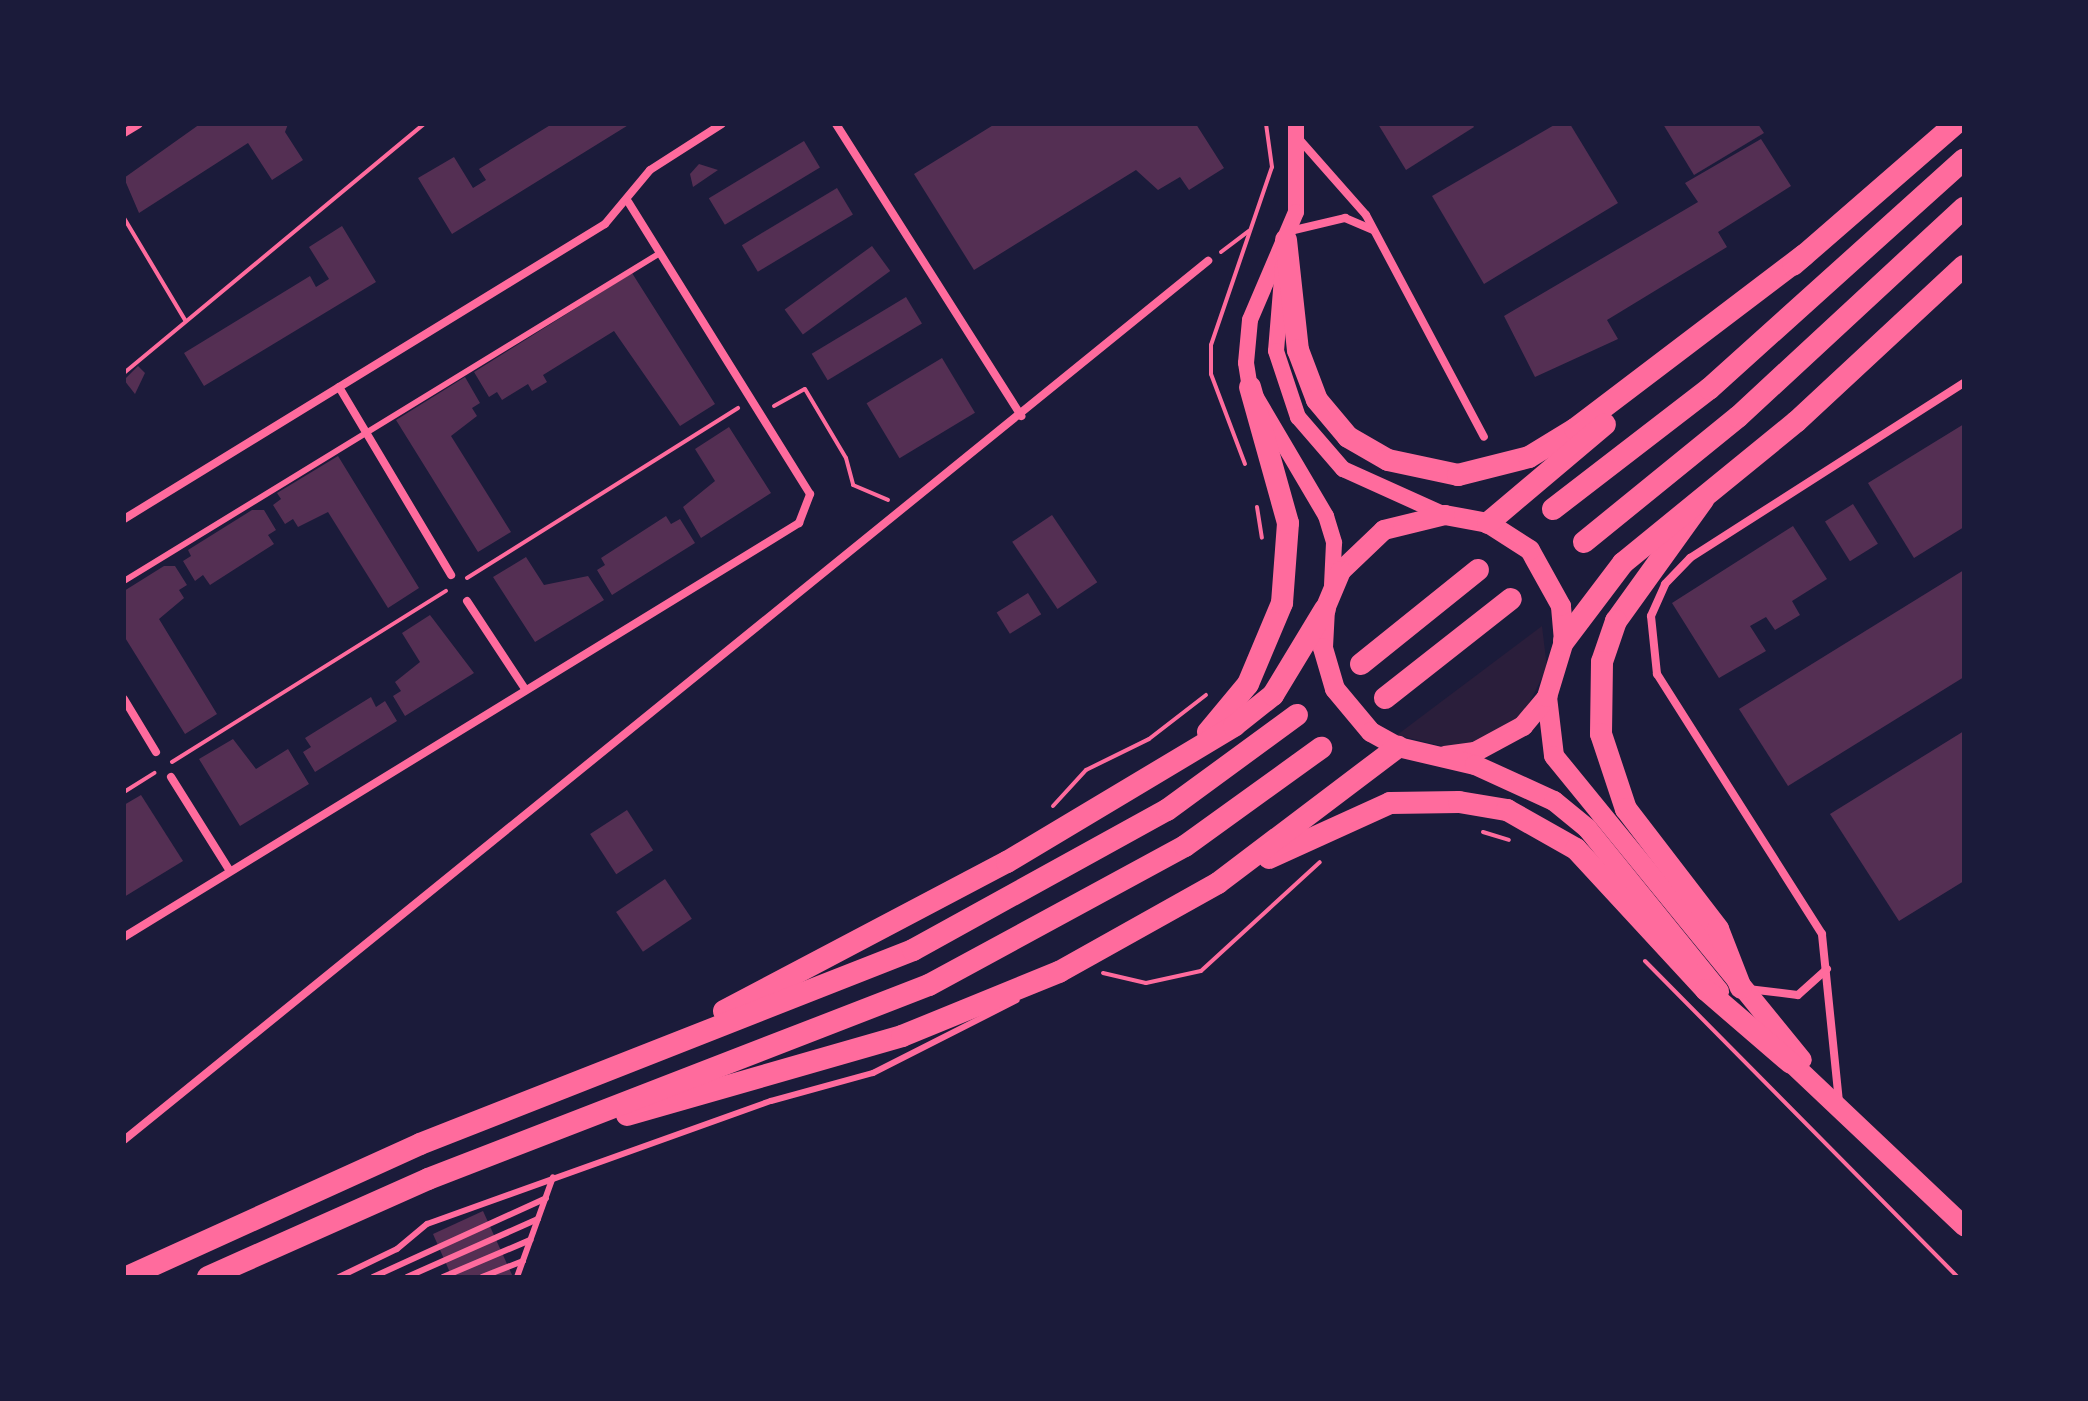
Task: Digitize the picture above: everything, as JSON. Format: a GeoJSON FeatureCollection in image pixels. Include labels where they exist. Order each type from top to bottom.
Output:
{"type":"FeatureCollection","features":[{"type":"Feature","properties":{"kind":"highway"},"geometry":{"type":"LineString","coordinates":[[1496,527],[1955,124]]}},
{"type":"Feature","properties":{"kind":"highway"},"geometry":{"type":"LineString","coordinates":[[1553,509],[1709,389],[1964,159]]}},
{"type":"Feature","properties":{"kind":"highway"},"geometry":{"type":"LineString","coordinates":[[1584,542],[1738,417],[1964,208]]}},
{"type":"Feature","properties":{"kind":"highway"},"geometry":{"type":"LineString","coordinates":[[1288,236],[1298,350],[1317,400],[1348,437],[1388,460],[1458,475],[1529,457],[1575,429],[1804,255]]}},
{"type":"Feature","properties":{"kind":"highway"},"geometry":{"type":"LineString","coordinates":[[1910,315],[1964,254]]}},
{"type":"Feature","properties":{"kind":"highway"},"geometry":{"type":"LineString","coordinates":[[1564,641],[1623,563],[1703,500],[1964,266]]}},
{"type":"Feature","properties":{"kind":"highway"},"geometry":{"type":"LineString","coordinates":[[1184,754],[1248,684],[1282,603],[1288,523],[1250,387]]}},
{"type":"Feature","properties":{"kind":"highway"},"geometry":{"type":"LineString","coordinates":[[1703,500],[1616,621],[1602,662],[1601,734],[1626,809],[1718,929],[1741,988]]}},
{"type":"Feature","properties":{"kind":"highway"},"geometry":{"type":"LineString","coordinates":[[1361,664],[1478,570]]}},
{"type":"Feature","properties":{"kind":"highway"},"geometry":{"type":"LineString","coordinates":[[1385,698],[1511,599]]}},
{"type":"Feature","properties":{"kind":"highway"},"geometry":{"type":"LineString","coordinates":[[127,1277],[756,997],[1007,862],[1184,754],[1273,695],[1328,600]]}},
{"type":"Feature","properties":{"kind":"highway"},"geometry":{"type":"LineString","coordinates":[[515,1106],[831,985],[998,909],[1167,810],[1297,715]]}},
{"type":"Feature","properties":{"kind":"highway"},"geometry":{"type":"LineString","coordinates":[[1218,883],[1392,744]]}},
{"type":"Feature","properties":{"kind":"highway"},"geometry":{"type":"LineString","coordinates":[[208,1277],[528,1139],[929,985],[1185,846],[1321,748]]}},
{"type":"Feature","properties":{"kind":"highway"},"geometry":{"type":"LineString","coordinates":[[528,1139],[902,1036],[1059,972],[1218,883],[1390,803],[1459,802],[1507,810],[1576,849],[1706,990],[1791,1063]]}},
{"type":"Feature","properties":{"kind":"main road"},"geometry":{"type":"LineString","coordinates":[[1298,131],[1276,351],[1298,417],[1343,469],[1445,515],[1496,527],[1548,574],[1561,606],[1564,641],[1547,697],[1554,756],[1741,988],[1854,1120]]}},
{"type":"Feature","properties":{"kind":"main road"},"geometry":{"type":"LineString","coordinates":[[1288,236],[1250,320],[1250,387],[1326,516],[1334,543],[1323,648],[1335,689],[1392,744],[1445,756],[1509,778],[1587,828],[1718,990],[1964,1226]]}},
{"type":"Feature","properties":{"kind":"main road"},"geometry":{"type":"LineString","coordinates":[[1328,600],[1371,539],[1404,521],[1445,515]]}},
{"type":"Feature","properties":{"kind":"main road"},"geometry":{"type":"LineString","coordinates":[[1445,756],[1502,741],[1547,697]]}},
{"type":"Feature","properties":{"kind":"street"},"geometry":{"type":"LineString","coordinates":[[124,133],[139,124]]}},
{"type":"Feature","properties":{"kind":"street"},"geometry":{"type":"LineString","coordinates":[[124,519],[605,224],[628,202],[650,170],[722,124]]}},
{"type":"Feature","properties":{"kind":"street"},"geometry":{"type":"LineString","coordinates":[[836,124],[1021,416]]}},
{"type":"Feature","properties":{"kind":"street"},"geometry":{"type":"LineString","coordinates":[[1298,131],[1376,232],[1484,437]]}},
{"type":"Feature","properties":{"kind":"street"},"geometry":{"type":"LineString","coordinates":[[124,937],[799,523],[810,494],[628,202]]}},
{"type":"Feature","properties":{"kind":"street"},"geometry":{"type":"LineString","coordinates":[[1288,236],[1345,218],[1376,232]]}},
{"type":"Feature","properties":{"kind":"street"},"geometry":{"type":"LineString","coordinates":[[124,1140],[1021,416],[1208,261]]}},
{"type":"Feature","properties":{"kind":"street"},"geometry":{"type":"LineString","coordinates":[[1839,1103],[1822,934],[1657,674],[1651,616],[1665,584],[1690,558],[1964,383]]}},
{"type":"Feature","properties":{"kind":"street"},"geometry":{"type":"LineString","coordinates":[[339,387],[451,575]]}},
{"type":"Feature","properties":{"kind":"street"},"geometry":{"type":"LineString","coordinates":[[467,601],[525,689]]}},
{"type":"Feature","properties":{"kind":"street"},"geometry":{"type":"LineString","coordinates":[[124,699],[156,752]]}},
{"type":"Feature","properties":{"kind":"street"},"geometry":{"type":"LineString","coordinates":[[171,777],[230,871]]}},
{"type":"Feature","properties":{"kind":"street"},"geometry":{"type":"LineString","coordinates":[[1741,988],[1798,995],[1827,969]]}},
{"type":"Feature","properties":{"kind":"lane"},"geometry":{"type":"LineString","coordinates":[[124,581],[660,253]]}},
{"type":"Feature","properties":{"kind":"lane"},"geometry":{"type":"LineString","coordinates":[[339,1277],[352,1275],[397,1249],[427,1224],[553,1177],[873,1073],[942,1042],[1059,972]]}},
{"type":"Feature","properties":{"kind":"lane"},"geometry":{"type":"LineString","coordinates":[[517,1277],[553,1177]]}},
{"type":"Feature","properties":{"kind":"lane"},"geometry":{"type":"LineString","coordinates":[[373,1277],[546,1198]]}},
{"type":"Feature","properties":{"kind":"lane"},"geometry":{"type":"LineString","coordinates":[[407,1277],[538,1219]]}},
{"type":"Feature","properties":{"kind":"lane"},"geometry":{"type":"LineString","coordinates":[[443,1277],[530,1240]]}},
{"type":"Feature","properties":{"kind":"lane"},"geometry":{"type":"LineString","coordinates":[[482,1277],[523,1261]]}},
{"type":"Feature","properties":{"kind":"path"},"geometry":{"type":"LineString","coordinates":[[124,373],[424,124]]}},
{"type":"Feature","properties":{"kind":"path"},"geometry":{"type":"LineString","coordinates":[[124,218],[185,320]]}},
{"type":"Feature","properties":{"kind":"path"},"geometry":{"type":"LineString","coordinates":[[124,792],[751,400]]}},
{"type":"Feature","properties":{"kind":"path"},"geometry":{"type":"LineString","coordinates":[[1478,830],[1517,844]]}},
{"type":"Feature","properties":{"kind":"path"},"geometry":{"type":"LineString","coordinates":[[1640,955],[1958,1277]]}},
{"type":"Feature","properties":{"kind":"shaded area"},"geometry":{"type":"Polygon","coordinates":[[[1542,626],[1547,668],[1522,717],[1494,738],[1450,748],[1397,735],[1542,626]]]}},
{"type":"Feature","properties":{"kind":"building"},"geometry":{"type":"Polygon","coordinates":[[[200,124],[288,124],[285,132],[303,160],[272,180],[248,143],[139,213],[124,178],[200,124]]]}},
{"type":"Feature","properties":{"kind":"building"},"geometry":{"type":"Polygon","coordinates":[[[552,124],[630,124],[452,234],[418,178],[454,157],[473,188],[486,180],[479,169],[552,124]]]}},
{"type":"Feature","properties":{"kind":"building"},"geometry":{"type":"Polygon","coordinates":[[[995,124],[1196,124],[1224,168],[1189,190],[1180,177],[1158,190],[1136,170],[974,270],[914,174],[995,124]]]}},
{"type":"Feature","properties":{"kind":"building"},"geometry":{"type":"Polygon","coordinates":[[[1378,124],[1472,124],[1474,127],[1406,170],[1378,124]]]}},
{"type":"Feature","properties":{"kind":"building"},"geometry":{"type":"Polygon","coordinates":[[[1556,124],[1570,124],[1618,203],[1484,284],[1432,196],[1556,124]]]}},
{"type":"Feature","properties":{"kind":"building"},"geometry":{"type":"Polygon","coordinates":[[[1663,124],[1758,124],[1764,133],[1694,175],[1663,124]]]}},
{"type":"Feature","properties":{"kind":"building"},"geometry":{"type":"Polygon","coordinates":[[[1761,139],[1791,186],[1718,232],[1727,247],[1607,320],[1618,339],[1535,377],[1504,316],[1698,202],[1685,183],[1761,139]]]}},
{"type":"Feature","properties":{"kind":"building"},"geometry":{"type":"Polygon","coordinates":[[[804,141],[820,168],[725,225],[709,198],[804,141]]]}},
{"type":"Feature","properties":{"kind":"building"},"geometry":{"type":"Polygon","coordinates":[[[699,164],[718,170],[693,187],[690,174],[699,164]]]}},
{"type":"Feature","properties":{"kind":"building"},"geometry":{"type":"Polygon","coordinates":[[[837,188],[853,215],[758,272],[742,245],[837,188]]]}},
{"type":"Feature","properties":{"kind":"building"},"geometry":{"type":"Polygon","coordinates":[[[342,226],[376,282],[204,386],[184,353],[310,276],[316,287],[329,279],[309,247],[342,226]]]}},
{"type":"Feature","properties":{"kind":"building"},"geometry":{"type":"Polygon","coordinates":[[[872,246],[890,271],[803,335],[785,309],[872,246]]]}},
{"type":"Feature","properties":{"kind":"building"},"geometry":{"type":"Polygon","coordinates":[[[632,273],[715,404],[680,426],[614,331],[543,375],[547,382],[532,391],[528,384],[502,400],[497,392],[489,397],[474,372],[632,273]]]}},
{"type":"Feature","properties":{"kind":"building"},"geometry":{"type":"Polygon","coordinates":[[[906,297],[922,324],[828,380],[812,354],[906,297]]]}},
{"type":"Feature","properties":{"kind":"building"},"geometry":{"type":"Polygon","coordinates":[[[942,358],[975,413],[900,458],[867,403],[942,358]]]}},
{"type":"Feature","properties":{"kind":"building"},"geometry":{"type":"Polygon","coordinates":[[[138,366],[145,373],[135,394],[124,380],[138,366]]]}},
{"type":"Feature","properties":{"kind":"building"},"geometry":{"type":"Polygon","coordinates":[[[465,377],[480,403],[472,408],[477,416],[451,436],[511,532],[478,552],[396,420],[465,377]]]}},
{"type":"Feature","properties":{"kind":"building"},"geometry":{"type":"Polygon","coordinates":[[[1964,424],[1964,527],[1914,558],[1868,483],[1964,424]]]}},
{"type":"Feature","properties":{"kind":"building"},"geometry":{"type":"Polygon","coordinates":[[[729,427],[771,493],[701,538],[683,507],[715,481],[695,449],[729,427]]]}},
{"type":"Feature","properties":{"kind":"building"},"geometry":{"type":"Polygon","coordinates":[[[338,456],[419,588],[388,608],[328,512],[298,527],[293,519],[285,524],[273,505],[281,499],[277,493],[338,456]]]}},
{"type":"Feature","properties":{"kind":"building"},"geometry":{"type":"Polygon","coordinates":[[[1853,504],[1878,544],[1850,561],[1825,521],[1853,504]]]}},
{"type":"Feature","properties":{"kind":"building"},"geometry":{"type":"Polygon","coordinates":[[[252,510],[264,510],[276,530],[268,535],[274,544],[210,585],[203,575],[195,581],[183,561],[191,556],[188,550],[252,510]]]}},
{"type":"Feature","properties":{"kind":"building"},"geometry":{"type":"Polygon","coordinates":[[[1052,515],[1097,582],[1058,609],[1012,542],[1052,515]]]}},
{"type":"Feature","properties":{"kind":"building"},"geometry":{"type":"Polygon","coordinates":[[[666,516],[671,524],[680,519],[695,543],[612,595],[597,570],[605,565],[601,558],[666,516]]]}},
{"type":"Feature","properties":{"kind":"building"},"geometry":{"type":"Polygon","coordinates":[[[1793,526],[1827,579],[1792,601],[1800,615],[1775,630],[1766,617],[1750,626],[1766,651],[1719,678],[1672,603],[1793,526]]]}},
{"type":"Feature","properties":{"kind":"building"},"geometry":{"type":"Polygon","coordinates":[[[526,557],[544,585],[588,576],[604,600],[535,642],[493,577],[526,557]]]}},
{"type":"Feature","properties":{"kind":"building"},"geometry":{"type":"Polygon","coordinates":[[[164,566],[175,566],[187,585],[179,590],[184,598],[159,619],[217,714],[185,734],[124,636],[124,591],[164,566]]]}},
{"type":"Feature","properties":{"kind":"building"},"geometry":{"type":"Polygon","coordinates":[[[1964,570],[1964,677],[1788,786],[1739,709],[1964,570]]]}},
{"type":"Feature","properties":{"kind":"building"},"geometry":{"type":"Polygon","coordinates":[[[1028,593],[1041,614],[1010,634],[997,613],[1028,593]]]}},
{"type":"Feature","properties":{"kind":"building"},"geometry":{"type":"Polygon","coordinates":[[[430,615],[474,673],[405,716],[393,696],[401,691],[395,682],[420,662],[402,633],[430,615]]]}},
{"type":"Feature","properties":{"kind":"building"},"geometry":{"type":"Polygon","coordinates":[[[371,697],[376,707],[385,701],[397,721],[315,772],[303,752],[311,747],[305,738],[371,697]]]}},
{"type":"Feature","properties":{"kind":"building"},"geometry":{"type":"Polygon","coordinates":[[[1964,731],[1964,881],[1899,921],[1830,814],[1964,731]]]}},
{"type":"Feature","properties":{"kind":"building"},"geometry":{"type":"Polygon","coordinates":[[[233,739],[256,769],[288,749],[309,784],[240,826],[199,759],[233,739]]]}},
{"type":"Feature","properties":{"kind":"building"},"geometry":{"type":"Polygon","coordinates":[[[141,795],[183,861],[124,897],[124,805],[141,795]]]}},
{"type":"Feature","properties":{"kind":"building"},"geometry":{"type":"Polygon","coordinates":[[[627,810],[653,850],[616,874],[590,834],[627,810]]]}},
{"type":"Feature","properties":{"kind":"building"},"geometry":{"type":"Polygon","coordinates":[[[665,879],[692,919],[643,952],[616,912],[665,879]]]}},
{"type":"Feature","properties":{"kind":"building"},"geometry":{"type":"Polygon","coordinates":[[[483,1211],[513,1277],[452,1277],[433,1234],[483,1211]]]}}]}
